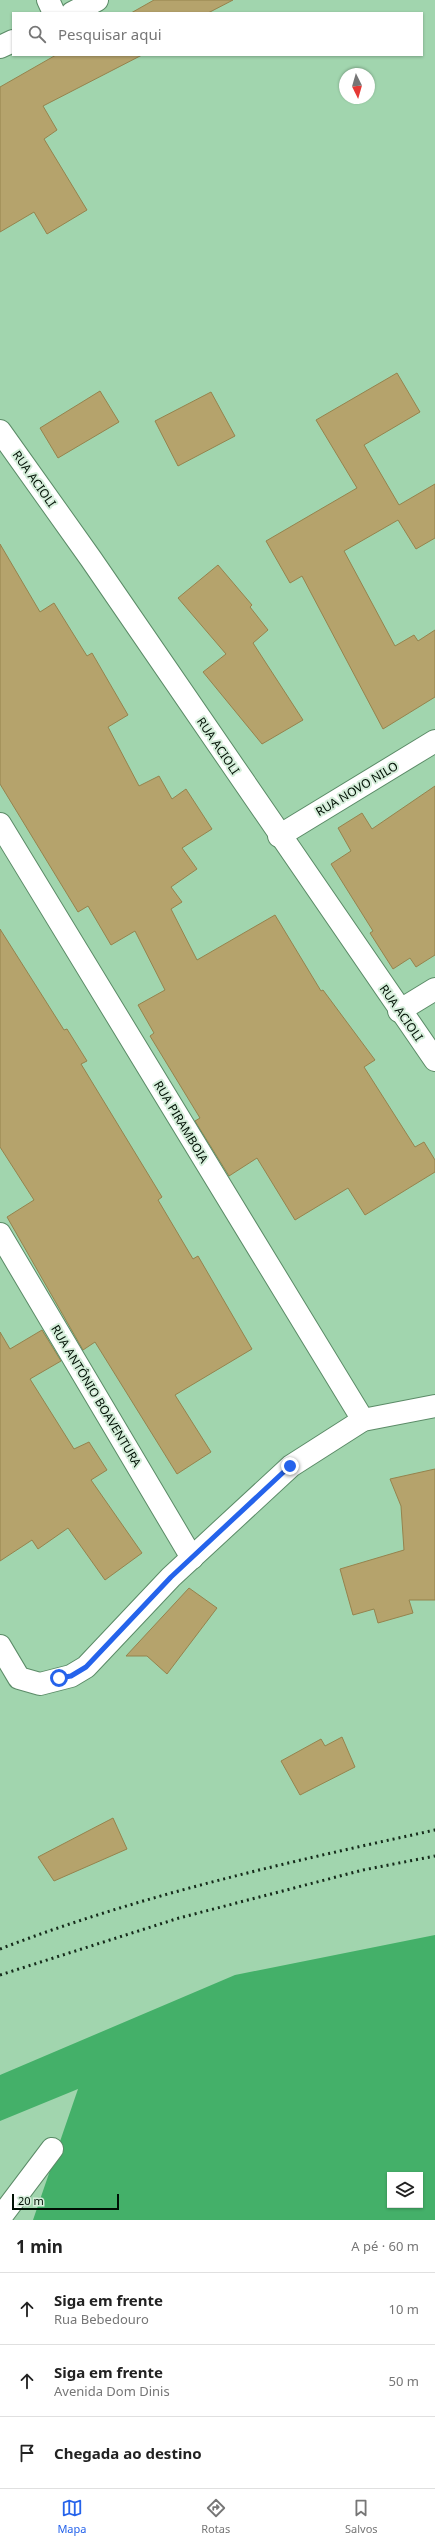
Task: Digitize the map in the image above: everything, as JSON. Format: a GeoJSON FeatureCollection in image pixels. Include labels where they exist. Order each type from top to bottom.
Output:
{"type":"FeatureCollection","features":[{"type":"Feature","properties":{"kind":"street"},"geometry":{"type":"LineString","coordinates":[[48,0],[54,12]]}},
{"type":"Feature","properties":{"kind":"street"},"geometry":{"type":"LineString","coordinates":[[74,12],[97,0]]}},
{"type":"Feature","properties":{"kind":"street"},"geometry":{"type":"LineString","coordinates":[[0,47],[12,41]]}},
{"type":"Feature","properties":{"kind":"street","name":"RUA ACIOLI"},"geometry":{"type":"LineString","coordinates":[[0,431],[91,559],[279,836],[435,1060]]}},
{"type":"Feature","properties":{"kind":"street","name":"RUA NOVO NILO"},"geometry":{"type":"LineString","coordinates":[[279,836],[435,741]]}},
{"type":"Feature","properties":{"kind":"street","name":"RUA PIRAMBOIA"},"geometry":{"type":"LineString","coordinates":[[0,824],[363,1420]]}},
{"type":"Feature","properties":{"kind":"street"},"geometry":{"type":"LineString","coordinates":[[400,1011],[435,989]]}},
{"type":"Feature","properties":{"kind":"street","name":"RUA ANTÔNIO BOAVENTURA"},"geometry":{"type":"LineString","coordinates":[[0,1234],[192,1558]]}},
{"type":"Feature","properties":{"kind":"street"},"geometry":{"type":"LineString","coordinates":[[0,1646],[19,1678],[40,1684],[71,1676],[86,1667],[192,1558],[290,1466],[363,1420],[435,1406]]}},
{"type":"Feature","properties":{"kind":"street"},"geometry":{"type":"LineString","coordinates":[[0,2218],[52,2149]]}},
{"type":"Feature","properties":{"kind":"green space"},"geometry":{"type":"Polygon","coordinates":[[[435,1935],[435,2220],[33,2220],[78,2089],[0,2121],[0,2075],[235,1975],[435,1935]]]}},
{"type":"Feature","properties":{"kind":"building"},"geometry":{"type":"Polygon","coordinates":[[[154,0],[233,0],[210,12],[133,12],[154,0]]]}},
{"type":"Feature","properties":{"kind":"building"},"geometry":{"type":"Polygon","coordinates":[[[54,56],[140,56],[43,106],[57,130],[44,139],[87,210],[47,234],[34,212],[0,232],[0,87],[54,56]]]}},
{"type":"Feature","properties":{"kind":"building"},"geometry":{"type":"Polygon","coordinates":[[[397,373],[420,412],[364,445],[399,505],[435,484],[435,538],[416,549],[398,520],[344,551],[395,646],[414,635],[418,641],[435,630],[435,697],[383,729],[302,576],[290,583],[266,541],[357,488],[316,420],[397,373]]]}},
{"type":"Feature","properties":{"kind":"building"},"geometry":{"type":"Polygon","coordinates":[[[100,391],[119,422],[58,458],[40,428],[100,391]]]}},
{"type":"Feature","properties":{"kind":"building"},"geometry":{"type":"Polygon","coordinates":[[[211,392],[235,436],[178,466],[155,421],[211,392]]]}},
{"type":"Feature","properties":{"kind":"building"},"geometry":{"type":"Polygon","coordinates":[[[0,544],[40,612],[54,603],[87,656],[92,653],[128,715],[108,727],[139,786],[159,776],[172,799],[186,789],[212,829],[182,848],[197,869],[171,887],[182,902],[171,909],[197,960],[275,915],[321,991],[323,990],[375,1060],[364,1067],[415,1147],[424,1142],[435,1160],[435,1172],[365,1215],[348,1188],[295,1220],[257,1158],[229,1176],[195,1121],[200,1118],[150,1036],[154,1033],[138,1005],[165,990],[135,931],[111,945],[88,906],[78,912],[0,784],[0,544]]]}},
{"type":"Feature","properties":{"kind":"building"},"geometry":{"type":"Polygon","coordinates":[[[218,565],[252,605],[250,607],[268,630],[253,643],[303,720],[262,744],[203,672],[226,654],[178,598],[218,565]]]}},
{"type":"Feature","properties":{"kind":"building"},"geometry":{"type":"Polygon","coordinates":[[[435,786],[435,955],[416,967],[410,958],[393,969],[370,933],[373,931],[331,864],[351,851],[338,828],[362,813],[372,829],[435,786]]]}},
{"type":"Feature","properties":{"kind":"building"},"geometry":{"type":"Polygon","coordinates":[[[0,929],[64,1030],[67,1029],[87,1061],[81,1064],[162,1197],[158,1200],[193,1259],[198,1256],[252,1349],[175,1395],[211,1452],[177,1474],[95,1342],[83,1350],[7,1217],[34,1200],[0,1147],[0,929]]]}},
{"type":"Feature","properties":{"kind":"building"},"geometry":{"type":"Polygon","coordinates":[[[42,1330],[61,1361],[30,1379],[74,1449],[89,1442],[107,1470],[91,1480],[142,1553],[105,1580],[68,1528],[38,1549],[32,1540],[0,1561],[0,1332],[10,1349],[42,1330]]]}},
{"type":"Feature","properties":{"kind":"building"},"geometry":{"type":"Polygon","coordinates":[[[435,1469],[435,1600],[409,1600],[413,1613],[378,1623],[374,1609],[353,1615],[340,1569],[404,1550],[401,1506],[390,1479],[435,1469]]]}},
{"type":"Feature","properties":{"kind":"building"},"geometry":{"type":"Polygon","coordinates":[[[189,1588],[217,1608],[167,1674],[147,1656],[126,1656],[189,1588]]]}},
{"type":"Feature","properties":{"kind":"building"},"geometry":{"type":"Polygon","coordinates":[[[342,1737],[355,1767],[300,1795],[281,1761],[321,1739],[325,1746],[342,1737]]]}},
{"type":"Feature","properties":{"kind":"building"},"geometry":{"type":"Polygon","coordinates":[[[113,1818],[127,1849],[54,1881],[38,1857],[113,1818]]]}},
{"type":"Feature","properties":{"kind":"railway"},"geometry":{"type":"LineString","coordinates":[[0,1949],[106,1912],[160,1896],[270,1867],[435,1830]]}},
{"type":"Feature","properties":{"kind":"railway"},"geometry":{"type":"LineString","coordinates":[[0,1975],[179,1918],[363,1870],[435,1856]]}},
{"type":"Feature","properties":{"kind":"route"},"geometry":{"type":"LineString","coordinates":[[59,1678],[71,1676],[86,1667],[171,1577],[290,1466]]}}]}
